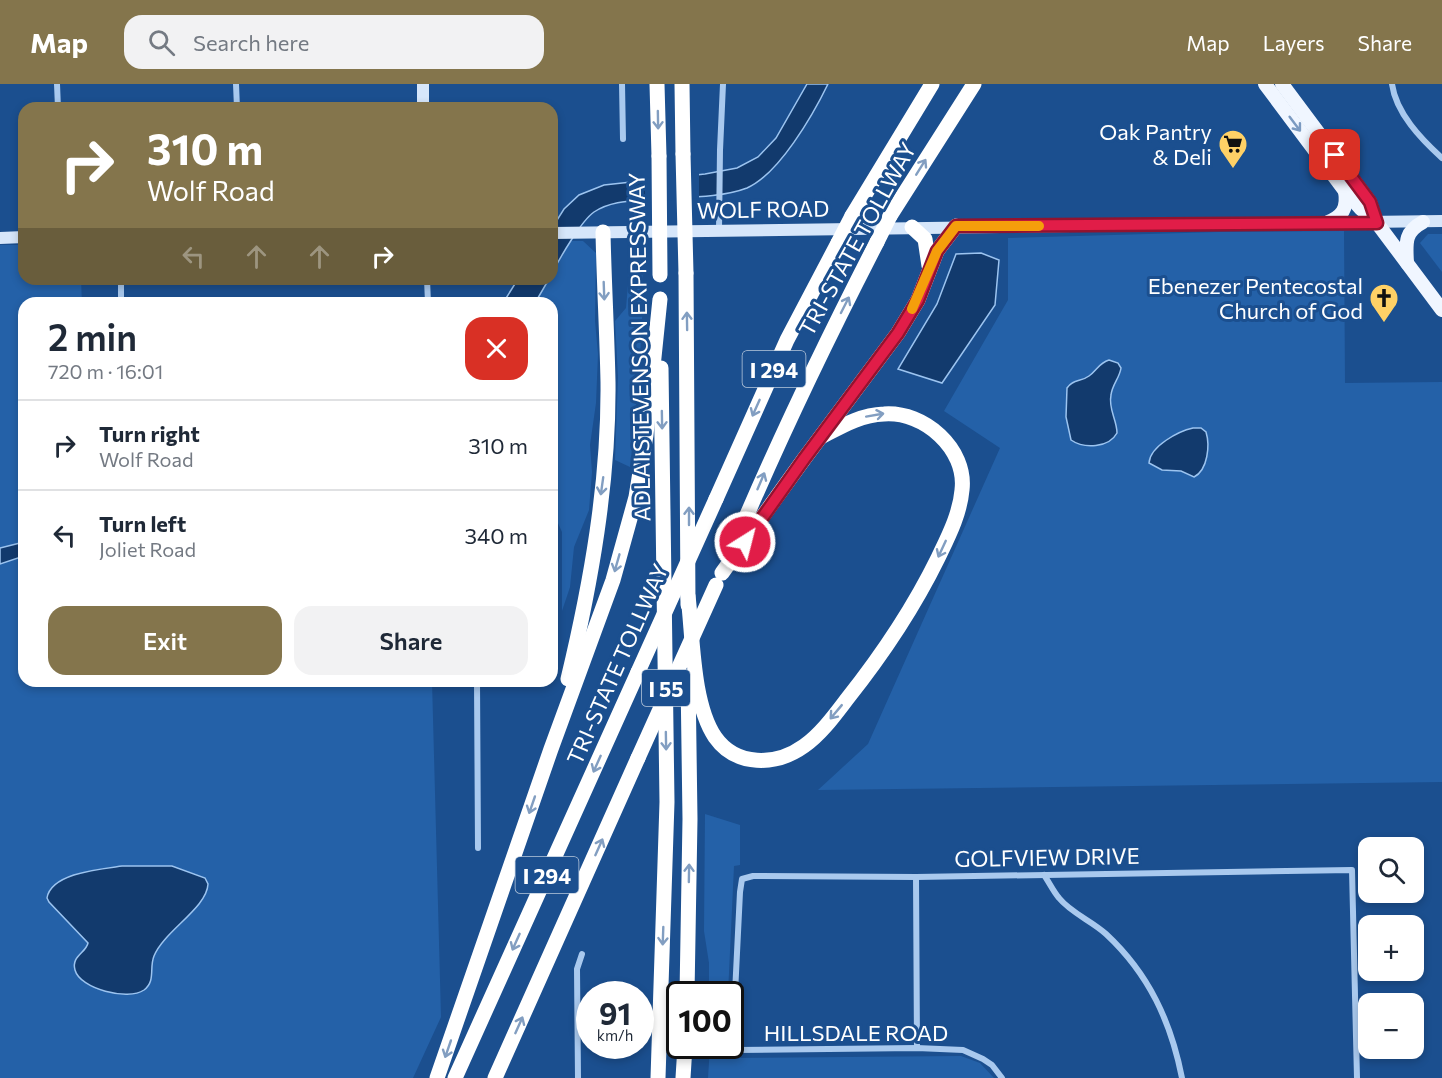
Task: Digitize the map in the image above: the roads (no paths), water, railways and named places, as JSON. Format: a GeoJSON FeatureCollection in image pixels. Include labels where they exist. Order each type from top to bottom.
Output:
{"type":"FeatureCollection","features":[{"type":"Feature","properties":{"kind":"highway","name":"ADLAI STEVENSON EXPRESSWAY"},"geometry":{"type":"LineString","coordinates":[[657,84],[667,802],[658,1078]]}},
{"type":"Feature","properties":{"kind":"highway","name":"ADLAI STEVENSON EXPRESSWAY"},"geometry":{"type":"LineString","coordinates":[[683,84],[690,819],[687,981]]}},
{"type":"Feature","properties":{"kind":"highway","name":"TRI-STATE TOLLWAY"},"geometry":{"type":"LineString","coordinates":[[454,1078],[787,340],[852,216],[932,84]]}},
{"type":"Feature","properties":{"kind":"highway","name":"TRI-STATE TOLLWAY"},"geometry":{"type":"LineString","coordinates":[[495,1078],[771,458],[819,356],[890,216],[974,84]]}},
{"type":"Feature","properties":{"kind":"highway"},"geometry":{"type":"LineString","coordinates":[[719,579],[898,333],[918,300],[937,251],[956,226]]}},
{"type":"Feature","properties":{"kind":"highway"},"geometry":{"type":"LineString","coordinates":[[912,227],[926,239],[930,269]]}},
{"type":"Feature","properties":{"kind":"highway"},"geometry":{"type":"LineString","coordinates":[[551,749],[590,577],[604,476],[608,384],[595,232]]}},
{"type":"Feature","properties":{"kind":"highway"},"geometry":{"type":"LineString","coordinates":[[437,1078],[612,580],[636,497],[646,435],[660,299]]}},
{"type":"Feature","properties":{"kind":"highway"},"geometry":{"type":"LineString","coordinates":[[688,596],[699,696],[707,724],[719,743],[740,757],[764,761],[785,757],[805,745],[857,687],[907,615],[928,579],[951,529],[963,488],[959,463],[952,449],[939,434],[913,418],[885,413],[854,419],[821,437]]}},
{"type":"Feature","properties":{"kind":"highway"},"geometry":{"type":"LineString","coordinates":[[683,1078],[684,1059]]}},
{"type":"Feature","properties":{"kind":"main road"},"geometry":{"type":"LineString","coordinates":[[1265,84],[1345,191],[1377,223],[1442,310]]}},
{"type":"Feature","properties":{"kind":"main road"},"geometry":{"type":"LineString","coordinates":[[1282,84],[1370,202],[1377,223]]}},
{"type":"Feature","properties":{"kind":"main road"},"geometry":{"type":"LineString","coordinates":[[1326,223],[1338,218],[1343,212],[1346,204],[1345,191]]}},
{"type":"Feature","properties":{"kind":"main road"},"geometry":{"type":"LineString","coordinates":[[1407,263],[1410,230],[1423,222]]}},
{"type":"Feature","properties":{"kind":"street"},"geometry":{"type":"LineString","coordinates":[[57,84],[58,102]]}},
{"type":"Feature","properties":{"kind":"street"},"geometry":{"type":"LineString","coordinates":[[236,84],[237,102]]}},
{"type":"Feature","properties":{"kind":"street"},"geometry":{"type":"LineString","coordinates":[[423,84],[423,102]]}},
{"type":"Feature","properties":{"kind":"street"},"geometry":{"type":"LineString","coordinates":[[622,84],[623,139]]}},
{"type":"Feature","properties":{"kind":"street"},"geometry":{"type":"LineString","coordinates":[[719,231],[723,84]]}},
{"type":"Feature","properties":{"kind":"street"},"geometry":{"type":"LineString","coordinates":[[1392,84],[1393,93],[1401,110],[1417,132],[1442,158]]}},
{"type":"Feature","properties":{"kind":"street","name":"WOLF ROAD"},"geometry":{"type":"LineString","coordinates":[[558,233],[1442,221]]}},
{"type":"Feature","properties":{"kind":"street"},"geometry":{"type":"LineString","coordinates":[[0,238],[18,237]]}},
{"type":"Feature","properties":{"kind":"street"},"geometry":{"type":"LineString","coordinates":[[477,687],[478,848]]}},
{"type":"Feature","properties":{"kind":"street","name":"GOLFVIEW DRIVE"},"geometry":{"type":"LineString","coordinates":[[736,981],[742,879],[753,876],[916,877],[1352,870],[1357,1078]]}},
{"type":"Feature","properties":{"kind":"street"},"geometry":{"type":"LineString","coordinates":[[1044,875],[1060,900],[1105,934],[1134,965],[1158,1002],[1176,1044],[1182,1078]]}},
{"type":"Feature","properties":{"kind":"street"},"geometry":{"type":"LineString","coordinates":[[916,877],[917,1048]]}},
{"type":"Feature","properties":{"kind":"street"},"geometry":{"type":"LineString","coordinates":[[578,1078],[578,969],[582,954]]}},
{"type":"Feature","properties":{"kind":"street","name":"HILLSDALE ROAD"},"geometry":{"type":"LineString","coordinates":[[744,1050],[948,1049],[975,1054],[992,1065],[1002,1078]]}},
{"type":"Feature","properties":{"kind":"place","name":"Oak Pantry & Deli"},"geometry":{"type":"Point","coordinates":[1233,170]}},
{"type":"Feature","properties":{"kind":"place","name":"Ebenezer Pentecostal Church of God"},"geometry":{"type":"Point","coordinates":[1384,324]}}]}
